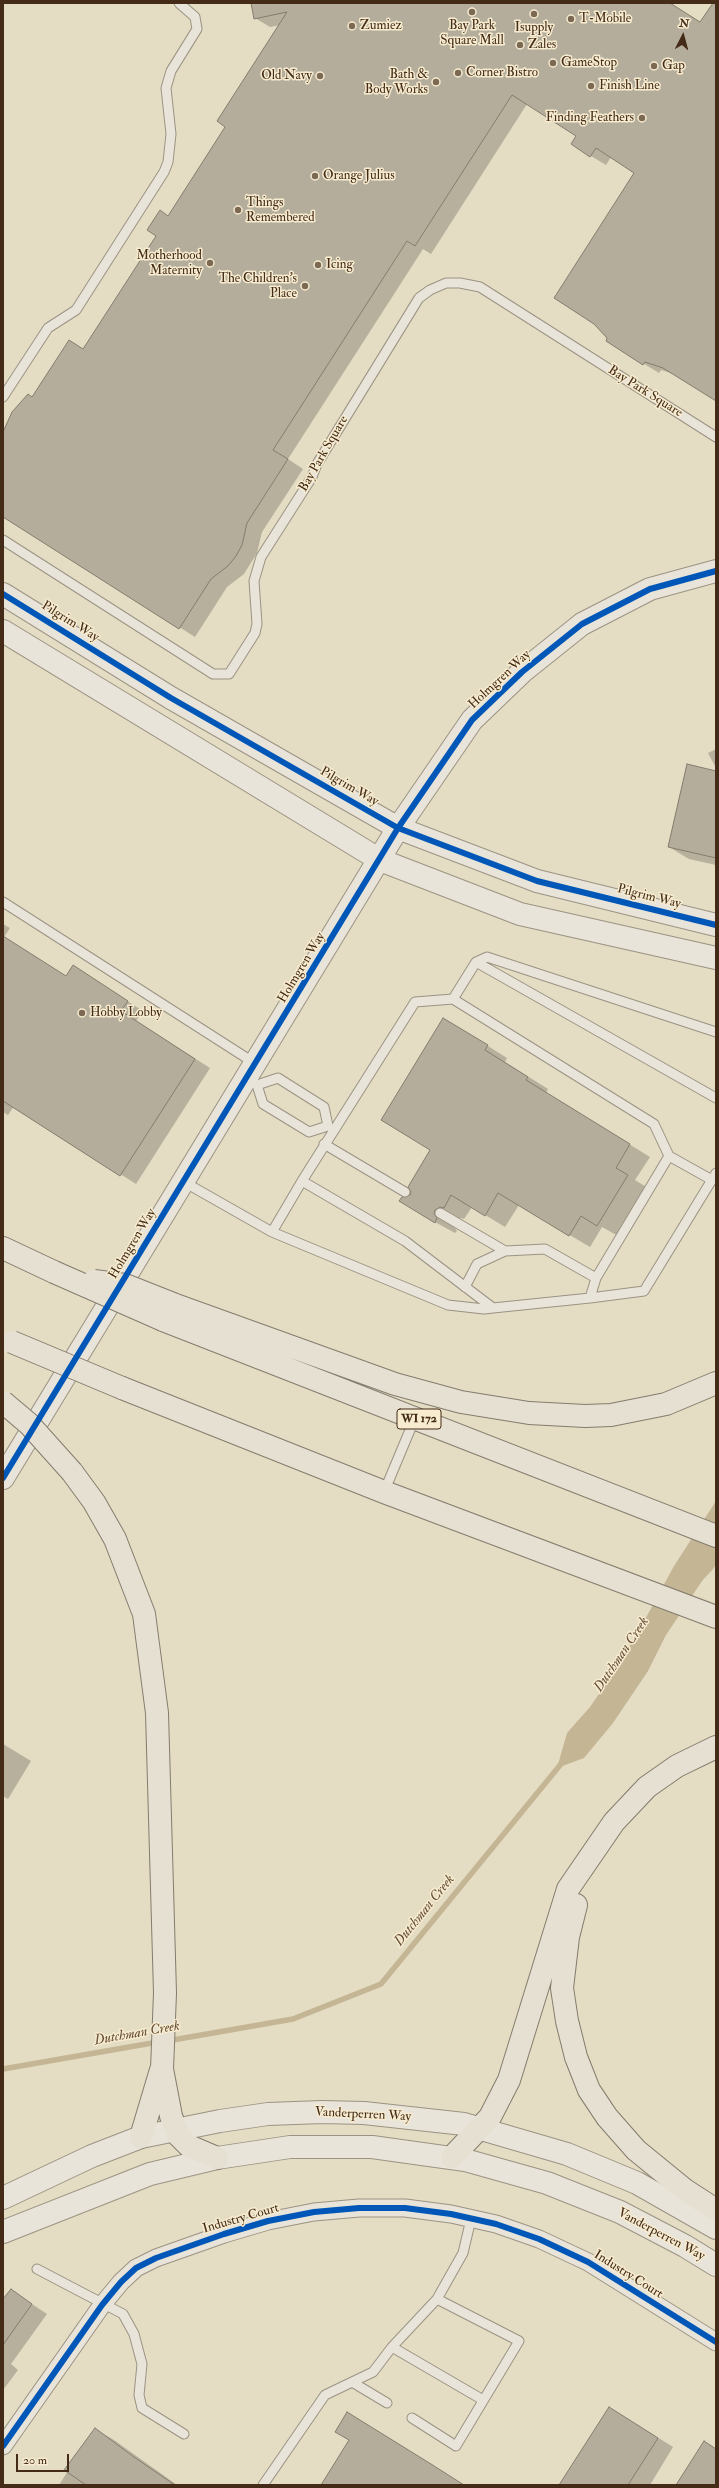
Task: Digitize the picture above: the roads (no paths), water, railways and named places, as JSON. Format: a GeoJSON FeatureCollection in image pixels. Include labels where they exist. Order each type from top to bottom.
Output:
{"type":"FeatureCollection","features":[{"type":"Feature","properties":{"kind":"highway","name":"WI 172"},"geometry":{"type":"LineString","coordinates":[[3,1248],[62,1275],[168,1312],[415,1418],[716,1536]]}},
{"type":"Feature","properties":{"kind":"highway"},"geometry":{"type":"LineString","coordinates":[[168,1312],[395,1384],[461,1402],[529,1413],[584,1416],[611,1414],[666,1404],[716,1383]]}},
{"type":"Feature","properties":{"kind":"highway"},"geometry":{"type":"LineString","coordinates":[[8,1339],[122,1388],[384,1492],[628,1582],[716,1617]]}},
{"type":"Feature","properties":{"kind":"highway"},"geometry":{"type":"LineString","coordinates":[[3,1402],[29,1424],[72,1472],[94,1502],[114,1539],[144,1614],[156,1713],[165,1993],[162,2069],[175,2130],[181,2140],[188,2146],[217,2158]]}},
{"type":"Feature","properties":{"kind":"highway"},"geometry":{"type":"LineString","coordinates":[[452,2157],[481,2128],[496,2108],[509,2080],[568,1889],[614,1822],[647,1787],[677,1766],[716,1747]]}},
{"type":"Feature","properties":{"kind":"highway"},"geometry":{"type":"LineString","coordinates":[[586,1863],[568,1937],[562,1988],[567,2021],[576,2057],[589,2090],[607,2116],[636,2150],[685,2190],[716,2210]]}},
{"type":"Feature","properties":{"kind":"highway"},"geometry":{"type":"LineString","coordinates":[[141,2137],[162,2069]]}},
{"type":"Feature","properties":{"kind":"street","name":"Holmgren Way"},"geometry":{"type":"LineString","coordinates":[[3,1478],[184,1182],[253,1076],[398,828],[472,720],[522,672],[582,624],[650,590],[716,571]]}},
{"type":"Feature","properties":{"kind":"street","name":"Pilgrim Way"},"geometry":{"type":"LineString","coordinates":[[3,594],[171,698],[398,828],[537,881],[716,924]]}},
{"type":"Feature","properties":{"kind":"street"},"geometry":{"type":"LineString","coordinates":[[3,631],[380,860],[520,914],[716,958]]}},
{"type":"Feature","properties":{"kind":"street","name":"Vanderperren Way"},"geometry":{"type":"LineString","coordinates":[[3,2198],[92,2156],[141,2137],[268,2114],[322,2112],[404,2116],[481,2128],[567,2154],[637,2183],[716,2228]]}},
{"type":"Feature","properties":{"kind":"street","name":"Vanderperren Way"},"geometry":{"type":"LineString","coordinates":[[3,2232],[150,2174],[217,2158],[272,2149],[310,2146],[372,2147],[452,2157],[527,2177],[620,2212],[686,2246],[716,2265]]}},
{"type":"Feature","properties":{"kind":"street","name":"Industry Court"},"geometry":{"type":"LineString","coordinates":[[6,2436],[102,2305],[121,2282],[136,2268],[188,2246],[268,2221],[314,2212],[360,2208],[406,2208],[471,2219],[539,2239],[588,2262],[716,2342]]}},
{"type":"Feature","properties":{"kind":"lane"},"geometry":{"type":"LineString","coordinates":[[3,398],[48,328],[76,310],[164,172],[168,162],[171,134],[166,88],[171,71],[197,30],[195,17],[179,3]]}},
{"type":"Feature","properties":{"kind":"lane","name":"Bay Park Square"},"geometry":{"type":"LineString","coordinates":[[3,540],[214,674],[229,674],[255,633],[254,581],[261,557],[312,477],[317,464],[419,298],[430,290],[446,283],[460,282],[480,287],[716,437]]}},
{"type":"Feature","properties":{"kind":"lane"},"geometry":{"type":"LineString","coordinates":[[3,902],[253,1076],[278,1078],[324,1107],[328,1126],[309,1132],[263,1104],[253,1076]]}},
{"type":"Feature","properties":{"kind":"lane"},"geometry":{"type":"LineString","coordinates":[[452,999],[476,962],[487,957],[716,1032]]}},
{"type":"Feature","properties":{"kind":"lane"},"geometry":{"type":"LineString","coordinates":[[476,962],[716,1098]]}},
{"type":"Feature","properties":{"kind":"lane"},"geometry":{"type":"LineString","coordinates":[[184,1182],[272,1232],[448,1305],[484,1309],[644,1291],[714,1177],[669,1156],[654,1124],[452,999],[415,1002],[324,1144],[272,1232]]}},
{"type":"Feature","properties":{"kind":"lane"},"geometry":{"type":"LineString","coordinates":[[324,1144],[405,1192]]}},
{"type":"Feature","properties":{"kind":"lane"},"geometry":{"type":"LineString","coordinates":[[590,1298],[596,1278],[669,1156]]}},
{"type":"Feature","properties":{"kind":"lane"},"geometry":{"type":"LineString","coordinates":[[302,1181],[405,1241],[492,1308]]}},
{"type":"Feature","properties":{"kind":"lane"},"geometry":{"type":"LineString","coordinates":[[440,1214],[506,1251]]}},
{"type":"Feature","properties":{"kind":"lane"},"geometry":{"type":"LineString","coordinates":[[465,1287],[477,1264],[506,1251],[545,1249],[596,1278]]}},
{"type":"Feature","properties":{"kind":"lane"},"geometry":{"type":"LineString","coordinates":[[384,1492],[415,1418]]}},
{"type":"Feature","properties":{"kind":"lane"},"geometry":{"type":"LineString","coordinates":[[263,2485],[325,2394],[373,2372],[392,2347],[437,2299],[463,2252],[471,2219]]}},
{"type":"Feature","properties":{"kind":"lane"},"geometry":{"type":"LineString","coordinates":[[37,2269],[102,2305],[122,2314],[134,2334],[142,2364],[138,2395],[142,2408],[184,2434]]}},
{"type":"Feature","properties":{"kind":"lane"},"geometry":{"type":"LineString","coordinates":[[412,2418],[456,2446],[519,2341],[437,2299]]}},
{"type":"Feature","properties":{"kind":"lane"},"geometry":{"type":"LineString","coordinates":[[392,2347],[483,2400]]}},
{"type":"Feature","properties":{"kind":"lane"},"geometry":{"type":"LineString","coordinates":[[352,2382],[387,2403]]}},
{"type":"Feature","properties":{"kind":"waterway","name":"Dutchman Creek"},"geometry":{"type":"LineString","coordinates":[[167,2041],[293,2019],[381,1984],[561,1764]]}},
{"type":"Feature","properties":{"kind":"waterway","name":"Dutchman Creek"},"geometry":{"type":"LineString","coordinates":[[3,2069],[158,2042]]}},
{"type":"Feature","properties":{"kind":"place","name":"Bay Park Square Mall"},"geometry":{"type":"Point","coordinates":[472,12]}},
{"type":"Feature","properties":{"kind":"place","name":"Isupply"},"geometry":{"type":"Point","coordinates":[534,14]}},
{"type":"Feature","properties":{"kind":"place","name":"T-Mobile"},"geometry":{"type":"Point","coordinates":[571,19]}},
{"type":"Feature","properties":{"kind":"place","name":"Zumiez"},"geometry":{"type":"Point","coordinates":[352,26]}},
{"type":"Feature","properties":{"kind":"place","name":"Zales"},"geometry":{"type":"Point","coordinates":[520,45]}},
{"type":"Feature","properties":{"kind":"place","name":"GameStop"},"geometry":{"type":"Point","coordinates":[553,63]}},
{"type":"Feature","properties":{"kind":"place","name":"Gap"},"geometry":{"type":"Point","coordinates":[654,66]}},
{"type":"Feature","properties":{"kind":"place","name":"Corner Bistro"},"geometry":{"type":"Point","coordinates":[458,73]}},
{"type":"Feature","properties":{"kind":"place","name":"Old Navy"},"geometry":{"type":"Point","coordinates":[320,76]}},
{"type":"Feature","properties":{"kind":"place","name":"Bath & Body Works"},"geometry":{"type":"Point","coordinates":[436,82]}},
{"type":"Feature","properties":{"kind":"place","name":"Finish Line"},"geometry":{"type":"Point","coordinates":[591,86]}},
{"type":"Feature","properties":{"kind":"place","name":"Finding Feathers"},"geometry":{"type":"Point","coordinates":[642,118]}},
{"type":"Feature","properties":{"kind":"place","name":"Orange Julius"},"geometry":{"type":"Point","coordinates":[315,176]}},
{"type":"Feature","properties":{"kind":"place","name":"Things Remembered"},"geometry":{"type":"Point","coordinates":[238,210]}},
{"type":"Feature","properties":{"kind":"place","name":"Motherhood Maternity"},"geometry":{"type":"Point","coordinates":[210,263]}},
{"type":"Feature","properties":{"kind":"place","name":"Icing"},"geometry":{"type":"Point","coordinates":[318,265]}},
{"type":"Feature","properties":{"kind":"place","name":"The Children's Place"},"geometry":{"type":"Point","coordinates":[305,286]}},
{"type":"Feature","properties":{"kind":"place","name":"Hobby Lobby"},"geometry":{"type":"Point","coordinates":[82,1013]}}]}
